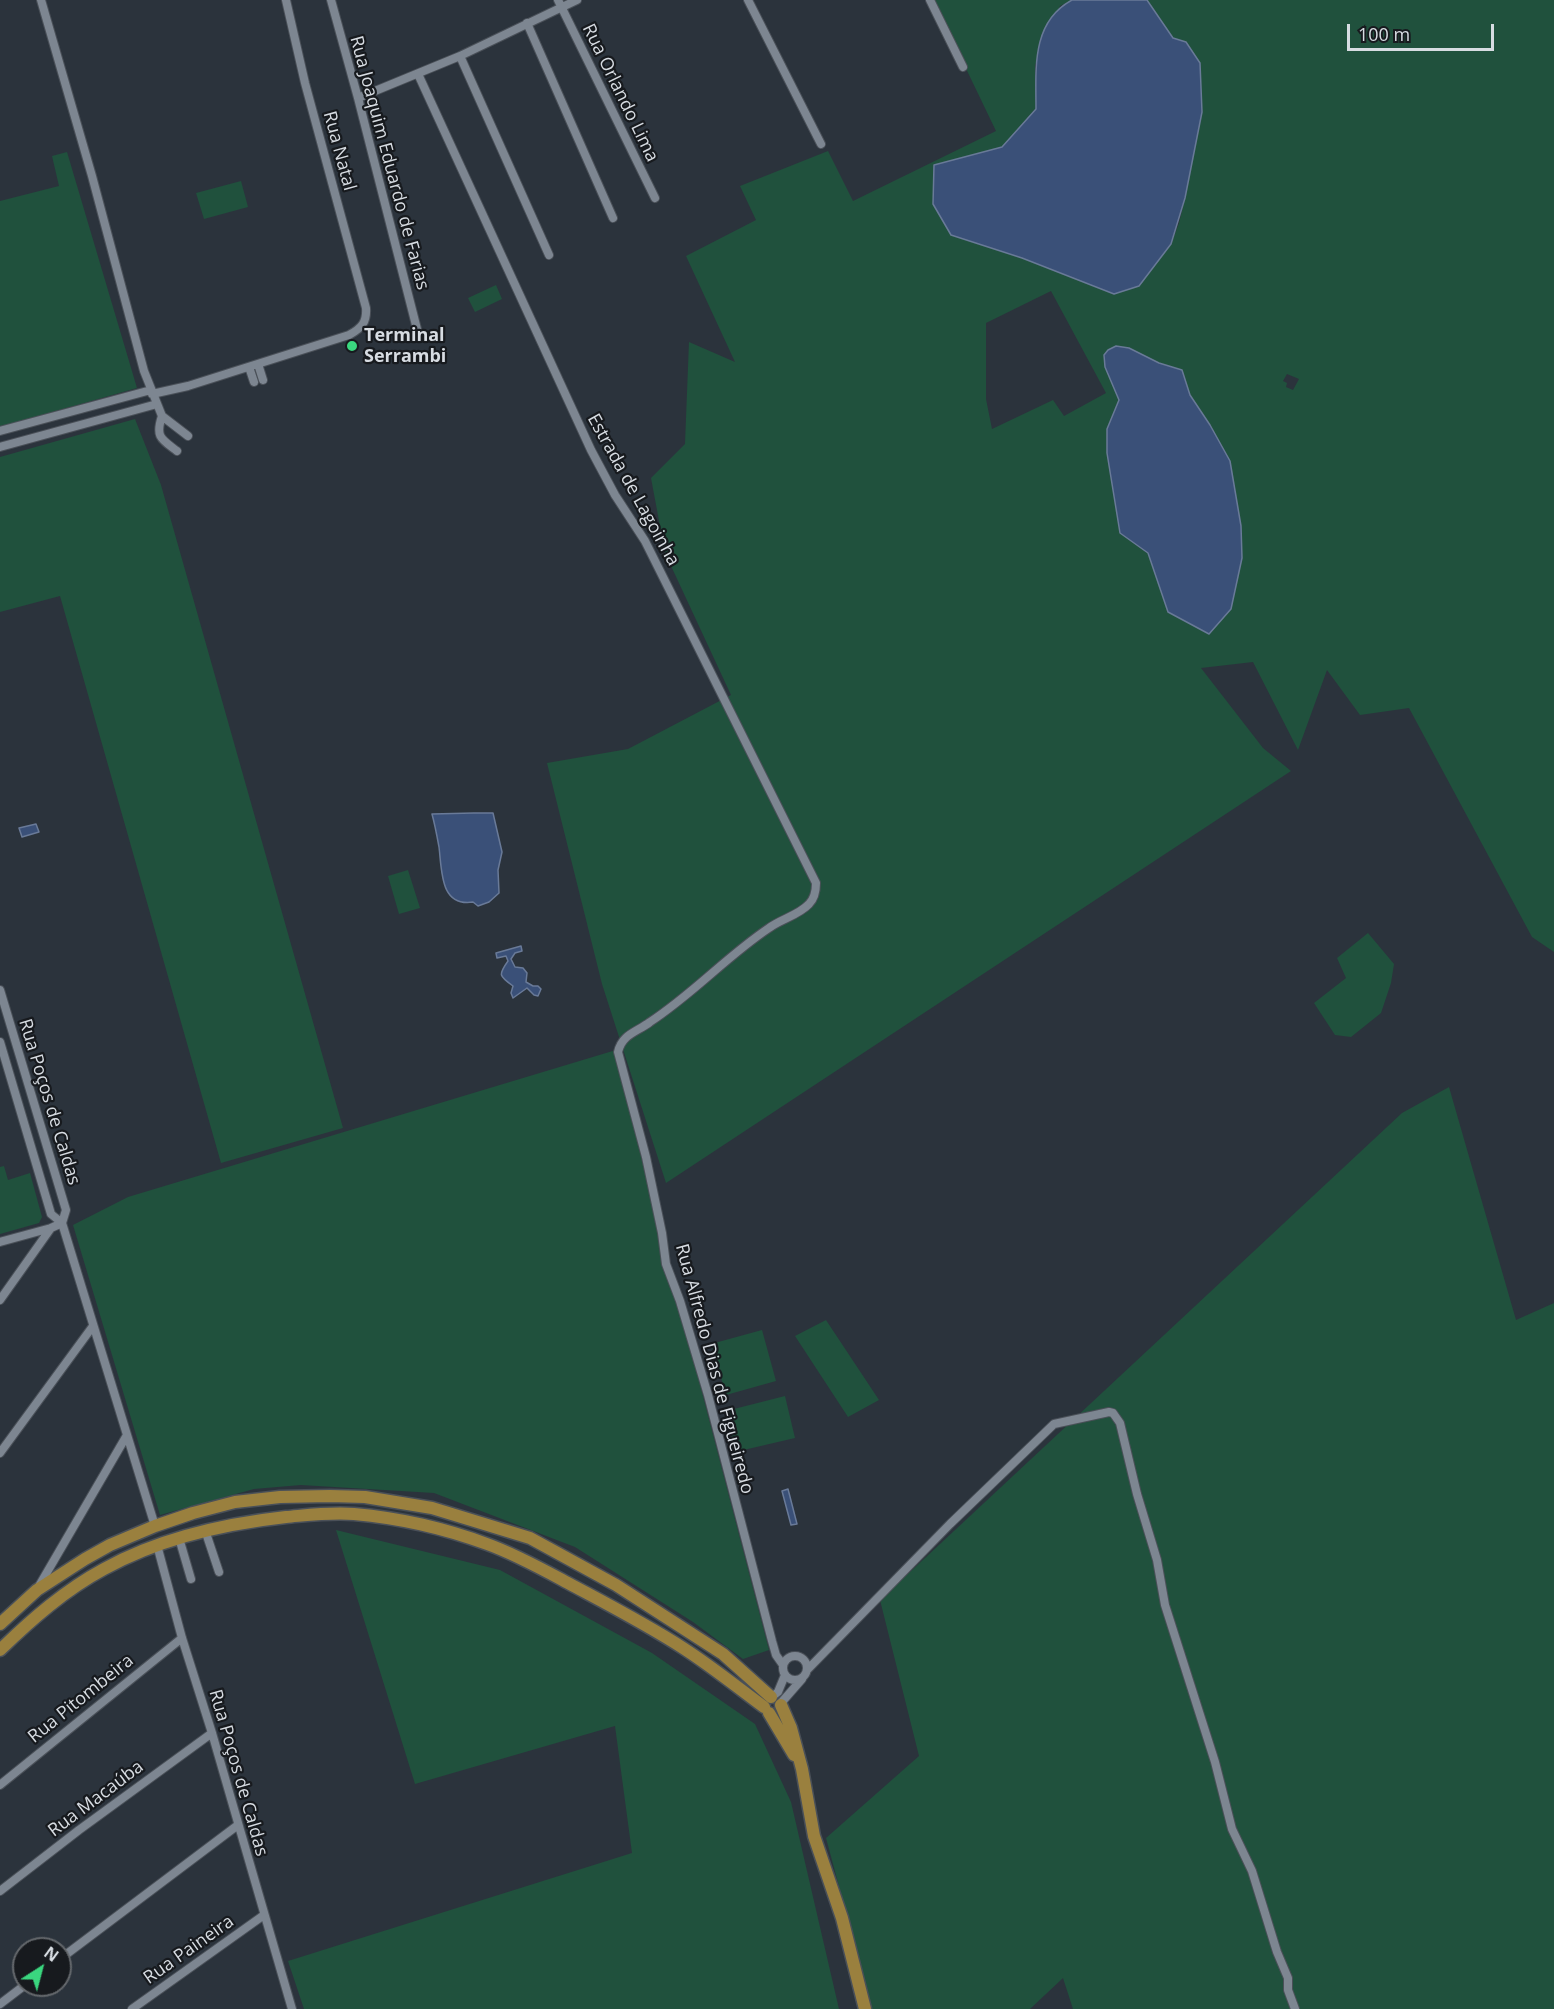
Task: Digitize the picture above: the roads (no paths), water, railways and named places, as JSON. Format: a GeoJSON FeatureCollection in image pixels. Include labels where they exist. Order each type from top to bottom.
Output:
{"type":"FeatureCollection","features":[{"type":"Feature","properties":{"kind":"main road"},"geometry":{"type":"LineString","coordinates":[[0,1624],[38,1590],[98,1551],[154,1526],[193,1513],[243,1502],[330,1496],[365,1497],[432,1508],[530,1538],[616,1585],[723,1654],[773,1703],[802,1769],[814,1836],[842,1918],[865,2009]]}},
{"type":"Feature","properties":{"kind":"main road"},"geometry":{"type":"LineString","coordinates":[[261,1500],[258,1511],[263,1520]]}},
{"type":"Feature","properties":{"kind":"main road"},"geometry":{"type":"LineString","coordinates":[[243,1502],[249,1511],[247,1521]]}},
{"type":"Feature","properties":{"kind":"main road"},"geometry":{"type":"LineString","coordinates":[[0,1650],[40,1612],[84,1581],[128,1556],[205,1530],[247,1521],[321,1513],[354,1514],[403,1521],[449,1532],[488,1544],[524,1560],[590,1594],[681,1646],[773,1703]]}},
{"type":"Feature","properties":{"kind":"street"},"geometry":{"type":"LineString","coordinates":[[41,0],[92,176],[130,323],[152,392],[162,416],[188,436]]}},
{"type":"Feature","properties":{"kind":"street","name":"Rua Natal"},"geometry":{"type":"LineString","coordinates":[[258,364],[349,335],[362,327],[366,321],[366,308],[305,83],[286,0]]}},
{"type":"Feature","properties":{"kind":"street","name":"Rua Joaquim Eduardo de Farias"},"geometry":{"type":"LineString","coordinates":[[331,0],[418,333]]}},
{"type":"Feature","properties":{"kind":"street"},"geometry":{"type":"LineString","coordinates":[[358,98],[460,56],[560,4],[577,0]]}},
{"type":"Feature","properties":{"kind":"street"},"geometry":{"type":"LineString","coordinates":[[748,0],[821,144]]}},
{"type":"Feature","properties":{"kind":"street"},"geometry":{"type":"LineString","coordinates":[[930,0],[963,67]]}},
{"type":"Feature","properties":{"kind":"street","name":"Rua Orlando Lima"},"geometry":{"type":"LineString","coordinates":[[560,4],[655,198]]}},
{"type":"Feature","properties":{"kind":"street"},"geometry":{"type":"LineString","coordinates":[[527,23],[613,218]]}},
{"type":"Feature","properties":{"kind":"street"},"geometry":{"type":"LineString","coordinates":[[460,56],[549,255]]}},
{"type":"Feature","properties":{"kind":"street","name":"Estrada de Lagoinha"},"geometry":{"type":"LineString","coordinates":[[418,74],[591,450],[615,495],[650,550],[814,878],[816,889],[813,899],[808,906],[798,912]]}},
{"type":"Feature","properties":{"kind":"street"},"geometry":{"type":"LineString","coordinates":[[0,431],[152,392],[188,386],[258,364],[258,381],[249,367]]}},
{"type":"Feature","properties":{"kind":"street"},"geometry":{"type":"LineString","coordinates":[[0,447],[157,404]]}},
{"type":"Feature","properties":{"kind":"street"},"geometry":{"type":"LineString","coordinates":[[162,416],[158,428],[159,435],[177,452]]}},
{"type":"Feature","properties":{"kind":"street","name":"Rua Alfredo Dias de Figueiredo"},"geometry":{"type":"LineString","coordinates":[[783,1665],[776,1655],[708,1395],[680,1301],[666,1264],[646,1157],[618,1052],[626,1036],[649,1023],[682,999],[772,925],[798,912]]}},
{"type":"Feature","properties":{"kind":"street","name":"Rua Poços de Caldas"},"geometry":{"type":"LineString","coordinates":[[0,990],[66,1210],[62,1223],[154,1526]]}},
{"type":"Feature","properties":{"kind":"street","name":"Rua Poços de Caldas"},"geometry":{"type":"LineString","coordinates":[[0,1042],[51,1214],[62,1223]]}},
{"type":"Feature","properties":{"kind":"street"},"geometry":{"type":"LineString","coordinates":[[0,1242],[62,1223]]}},
{"type":"Feature","properties":{"kind":"street"},"geometry":{"type":"LineString","coordinates":[[0,1300],[51,1228]]}},
{"type":"Feature","properties":{"kind":"street"},"geometry":{"type":"LineString","coordinates":[[0,1453],[93,1326]]}},
{"type":"Feature","properties":{"kind":"street"},"geometry":{"type":"LineString","coordinates":[[773,1703],[804,1678],[808,1669],[944,1531],[1054,1424],[1113,1413],[1120,1423],[1137,1494],[1157,1560],[1165,1605],[1215,1762],[1232,1829],[1252,1871],[1277,1952],[1288,1978],[1288,1990],[1295,2009]]}},
{"type":"Feature","properties":{"kind":"street"},"geometry":{"type":"LineString","coordinates":[[38,1590],[127,1435]]}},
{"type":"Feature","properties":{"kind":"street"},"geometry":{"type":"LineString","coordinates":[[205,1530],[219,1572]]}},
{"type":"Feature","properties":{"kind":"street"},"geometry":{"type":"LineString","coordinates":[[179,1538],[191,1579]]}},
{"type":"Feature","properties":{"kind":"street","name":"Rua Poços de Caldas"},"geometry":{"type":"LineString","coordinates":[[157,1545],[290,2008]]}},
{"type":"Feature","properties":{"kind":"street","name":"Rua Pitombeira"},"geometry":{"type":"LineString","coordinates":[[0,1785],[182,1638]]}},
{"type":"Feature","properties":{"kind":"street"},"geometry":{"type":"LineString","coordinates":[[773,1703],[785,1675],[783,1665],[790,1657],[800,1656],[805,1660],[808,1669]]}},
{"type":"Feature","properties":{"kind":"street"},"geometry":{"type":"LineString","coordinates":[[785,1675],[794,1680],[804,1678]]}},
{"type":"Feature","properties":{"kind":"street","name":"Rua Macaúba"},"geometry":{"type":"LineString","coordinates":[[0,1891],[212,1733]]}},
{"type":"Feature","properties":{"kind":"street"},"geometry":{"type":"LineString","coordinates":[[72,1950],[238,1825]]}},
{"type":"Feature","properties":{"kind":"street","name":"Rua Paineira"},"geometry":{"type":"LineString","coordinates":[[132,2009],[264,1915]]}},
{"type":"Feature","properties":{"kind":"water"},"geometry":{"type":"Polygon","coordinates":[[[1072,0],[1147,0],[1173,38],[1186,42],[1200,63],[1202,112],[1185,198],[1171,244],[1139,286],[1114,294],[1022,258],[951,235],[933,204],[934,165],[1002,147],[1036,109],[1037,63],[1043,34],[1049,21],[1059,9],[1072,0]]]}},
{"type":"Feature","properties":{"kind":"water"},"geometry":{"type":"Polygon","coordinates":[[[1116,346],[1129,348],[1159,363],[1182,370],[1190,395],[1230,461],[1241,526],[1242,558],[1231,609],[1209,634],[1168,612],[1148,553],[1120,533],[1107,453],[1107,429],[1119,400],[1105,367],[1104,355],[1116,346]]]}},
{"type":"Feature","properties":{"kind":"water"},"geometry":{"type":"Polygon","coordinates":[[[493,813],[502,852],[498,870],[499,893],[489,902],[478,906],[473,902],[454,899],[442,876],[432,814],[493,813]]]}},
{"type":"Feature","properties":{"kind":"water"},"geometry":{"type":"Polygon","coordinates":[[[36,824],[39,832],[22,837],[19,828],[36,824]]]}},
{"type":"Feature","properties":{"kind":"water"},"geometry":{"type":"Polygon","coordinates":[[[521,946],[522,951],[515,953],[511,959],[515,967],[523,968],[527,973],[526,982],[541,989],[538,996],[527,988],[513,998],[511,993],[513,986],[502,975],[501,972],[508,961],[506,956],[497,958],[496,953],[521,946]]]}},
{"type":"Feature","properties":{"kind":"water"},"geometry":{"type":"Polygon","coordinates":[[[788,1489],[797,1524],[791,1525],[782,1491],[788,1489]]]}},
{"type":"Feature","properties":{"kind":"place","name":"Terminal Serrambi"},"geometry":{"type":"Point","coordinates":[352,346]}}]}
